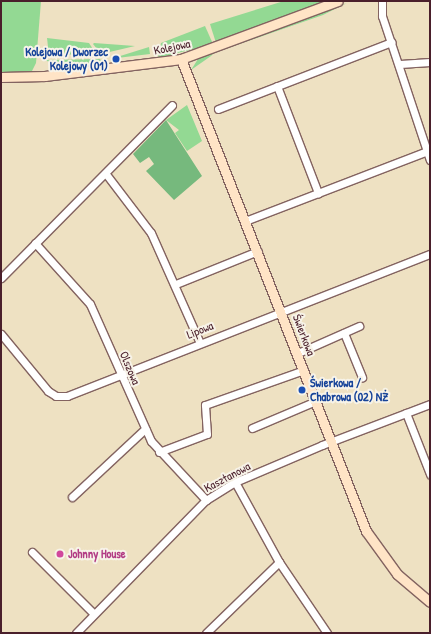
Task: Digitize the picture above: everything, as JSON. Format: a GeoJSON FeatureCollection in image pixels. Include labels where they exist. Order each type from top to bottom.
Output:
{"type":"FeatureCollection","features":[{"type":"Feature","properties":{"kind":"street","name":"Kolejowa"},"geometry":{"type":"LineString","coordinates":[[1,77],[46,76],[182,59],[338,1]]}},
{"type":"Feature","properties":{"kind":"street"},"geometry":{"type":"LineString","coordinates":[[382,1],[382,16],[400,64],[430,160]]}},
{"type":"Feature","properties":{"kind":"street"},"geometry":{"type":"LineString","coordinates":[[218,109],[392,42]]}},
{"type":"Feature","properties":{"kind":"street","name":"Świerkowa"},"geometry":{"type":"LineString","coordinates":[[182,59],[281,309],[366,531],[380,555],[397,574],[430,602]]}},
{"type":"Feature","properties":{"kind":"street"},"geometry":{"type":"LineString","coordinates":[[400,64],[430,62]]}},
{"type":"Feature","properties":{"kind":"street"},"geometry":{"type":"LineString","coordinates":[[277,86],[318,193]]}},
{"type":"Feature","properties":{"kind":"street"},"geometry":{"type":"LineString","coordinates":[[1,278],[106,174],[172,105]]}},
{"type":"Feature","properties":{"kind":"street"},"geometry":{"type":"LineString","coordinates":[[422,134],[430,133]]}},
{"type":"Feature","properties":{"kind":"street"},"geometry":{"type":"LineString","coordinates":[[245,221],[427,151]]}},
{"type":"Feature","properties":{"kind":"street"},"geometry":{"type":"LineString","coordinates":[[106,174],[151,233],[176,284],[200,342]]}},
{"type":"Feature","properties":{"kind":"street","name":"Olszowa"},"geometry":{"type":"LineString","coordinates":[[35,243],[90,304],[145,429],[159,452],[206,500]]}},
{"type":"Feature","properties":{"kind":"street"},"geometry":{"type":"LineString","coordinates":[[176,284],[258,251]]}},
{"type":"Feature","properties":{"kind":"street","name":"Lipowa"},"geometry":{"type":"LineString","coordinates":[[1,334],[56,396],[67,396],[281,309],[430,254]]}},
{"type":"Feature","properties":{"kind":"street"},"geometry":{"type":"LineString","coordinates":[[298,353],[359,326]]}},
{"type":"Feature","properties":{"kind":"street"},"geometry":{"type":"LineString","coordinates":[[344,333],[362,377]]}},
{"type":"Feature","properties":{"kind":"street"},"geometry":{"type":"LineString","coordinates":[[159,452],[207,434],[205,405],[304,370]]}},
{"type":"Feature","properties":{"kind":"street"},"geometry":{"type":"LineString","coordinates":[[252,428],[316,401]]}},
{"type":"Feature","properties":{"kind":"street","name":"Kasztanowa"},"geometry":{"type":"LineString","coordinates":[[76,633],[93,613],[206,500],[235,482],[331,441],[430,404]]}},
{"type":"Feature","properties":{"kind":"street"},"geometry":{"type":"LineString","coordinates":[[406,413],[430,474]]}},
{"type":"Feature","properties":{"kind":"street"},"geometry":{"type":"LineString","coordinates":[[72,497],[145,429]]}},
{"type":"Feature","properties":{"kind":"street"},"geometry":{"type":"LineString","coordinates":[[235,482],[279,562],[327,633]]}},
{"type":"Feature","properties":{"kind":"street"},"geometry":{"type":"LineString","coordinates":[[32,552],[93,613]]}},
{"type":"Feature","properties":{"kind":"street"},"geometry":{"type":"LineString","coordinates":[[206,633],[279,562]]}},
{"type":"Feature","properties":{"kind":"green space"},"geometry":{"type":"Polygon","coordinates":[[[1,1],[41,1],[36,63],[31,73],[1,73],[1,1]]]}},
{"type":"Feature","properties":{"kind":"green space"},"geometry":{"type":"Polygon","coordinates":[[[284,1],[329,1],[216,43],[210,24],[284,1]]]}},
{"type":"Feature","properties":{"kind":"green space"},"geometry":{"type":"Polygon","coordinates":[[[347,3],[323,15],[219,51],[322,13],[347,3]]]}},
{"type":"Feature","properties":{"kind":"green space"},"geometry":{"type":"Polygon","coordinates":[[[205,26],[213,44],[158,58],[161,43],[205,26]]]}},
{"type":"Feature","properties":{"kind":"green space"},"geometry":{"type":"Polygon","coordinates":[[[47,38],[89,43],[96,54],[49,55],[47,38]]]}},
{"type":"Feature","properties":{"kind":"green space"},"geometry":{"type":"Polygon","coordinates":[[[94,43],[135,46],[101,54],[93,44],[94,43]]]}},
{"type":"Feature","properties":{"kind":"green space"},"geometry":{"type":"Polygon","coordinates":[[[149,47],[150,54],[117,58],[117,57],[149,47]]]}},
{"type":"Feature","properties":{"kind":"green space"},"geometry":{"type":"Polygon","coordinates":[[[214,53],[211,56],[191,70],[198,59],[214,53]]]}},
{"type":"Feature","properties":{"kind":"green space"},"geometry":{"type":"Polygon","coordinates":[[[100,59],[102,62],[60,67],[45,60],[100,59]]]}},
{"type":"Feature","properties":{"kind":"green space"},"geometry":{"type":"Polygon","coordinates":[[[187,105],[202,141],[187,151],[175,133],[179,130],[166,120],[187,105]]]}},
{"type":"Feature","properties":{"kind":"green space"},"geometry":{"type":"Polygon","coordinates":[[[166,120],[202,176],[174,200],[146,171],[154,164],[149,157],[140,163],[133,154],[166,120]]]}},
{"type":"Feature","properties":{"kind":"place","name":"Kolejowa / Dworzec Kolejowy (01)"},"geometry":{"type":"Point","coordinates":[116,59]}},
{"type":"Feature","properties":{"kind":"place","name":"Świerkowa / Chabrowa (02) NŻ"},"geometry":{"type":"Point","coordinates":[302,390]}},
{"type":"Feature","properties":{"kind":"place","name":"Johnny House"},"geometry":{"type":"Point","coordinates":[60,554]}}]}
